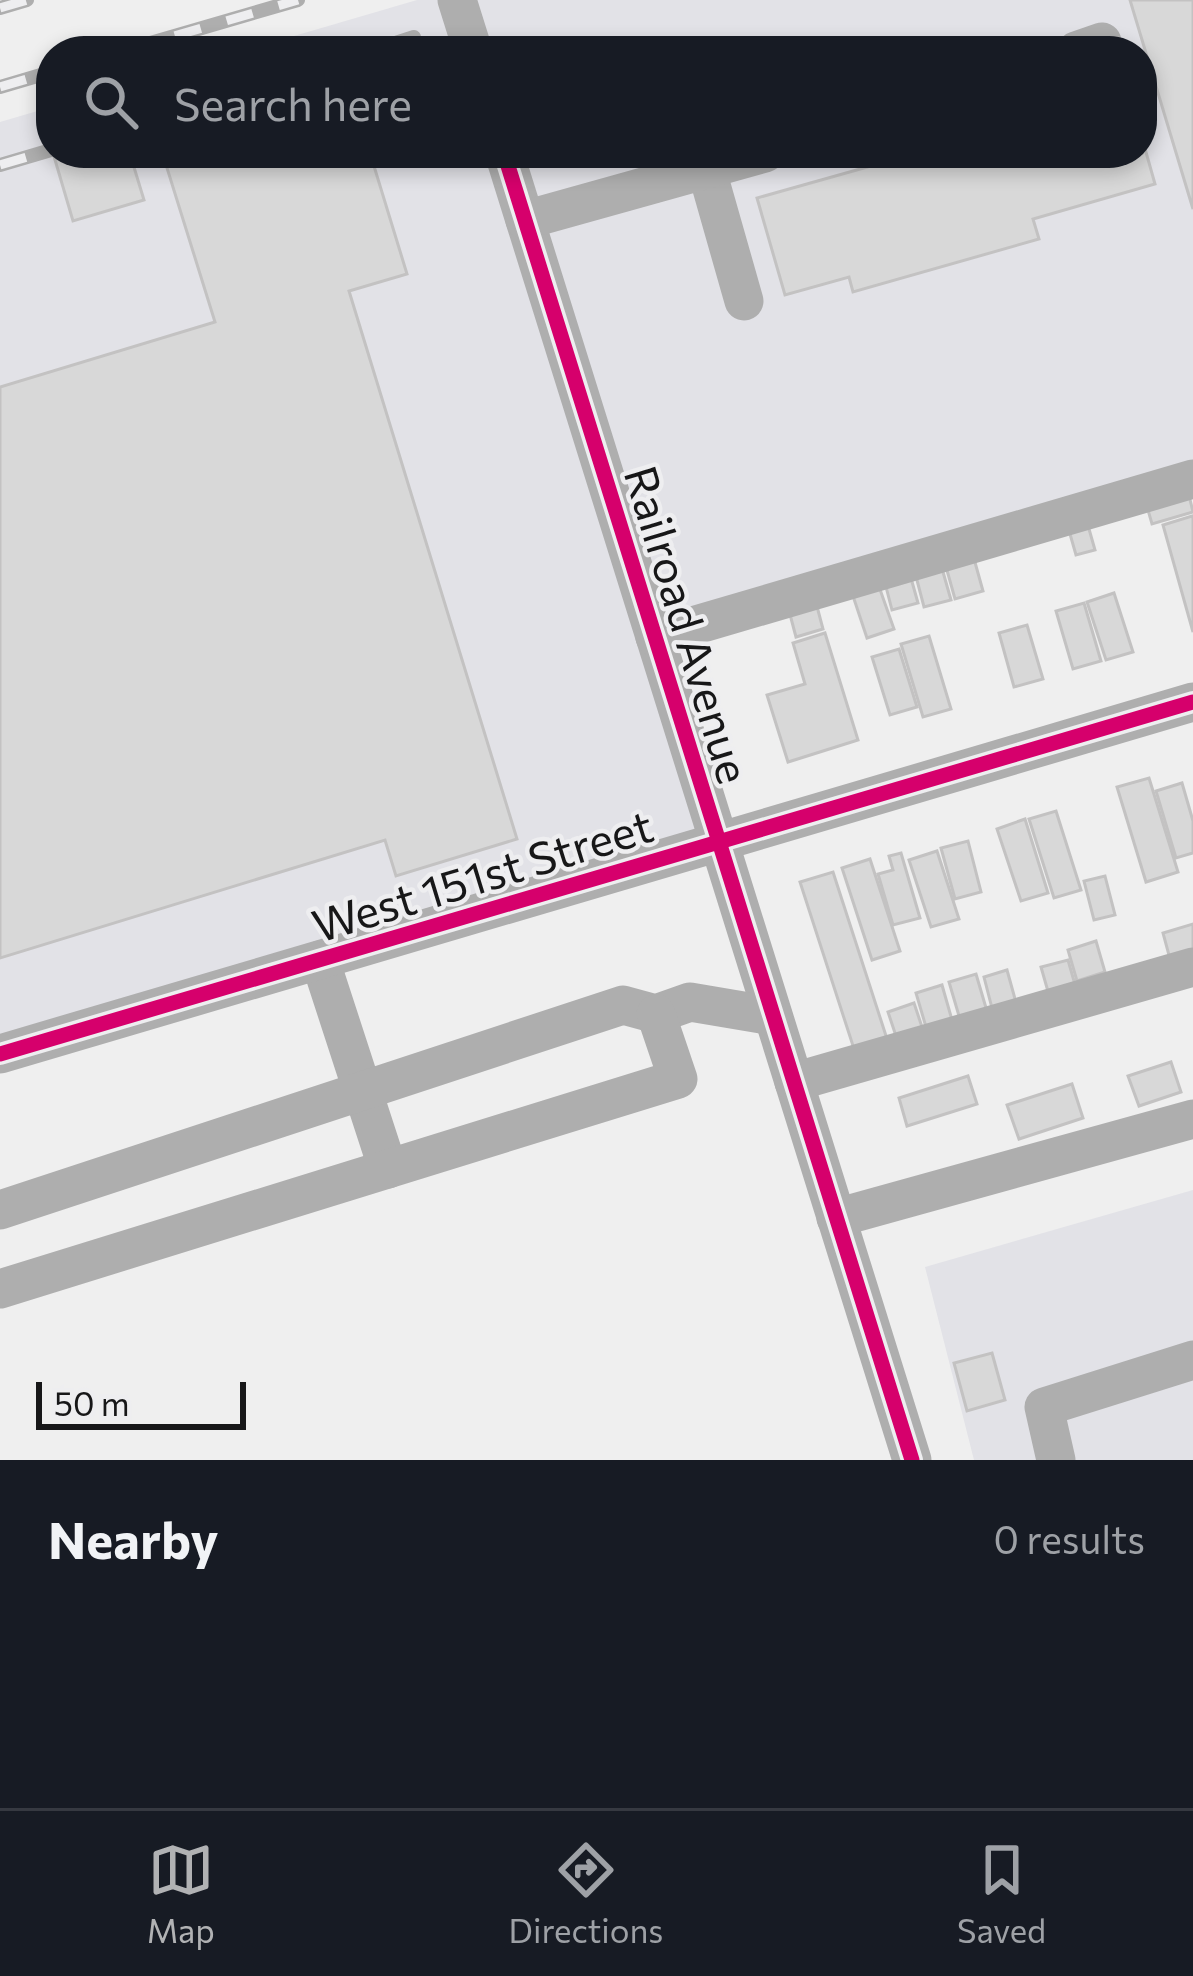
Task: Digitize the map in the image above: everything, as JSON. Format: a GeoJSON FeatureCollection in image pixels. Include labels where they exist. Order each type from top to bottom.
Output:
{"type":"FeatureCollection","features":[{"type":"Feature","properties":{"kind":"street"},"geometry":{"type":"LineString","coordinates":[[457,0],[468,36]]}},
{"type":"Feature","properties":{"kind":"street","name":"Railroad Avenue"},"geometry":{"type":"LineString","coordinates":[[509,168],[912,1460]]}},
{"type":"Feature","properties":{"kind":"street"},"geometry":{"type":"LineString","coordinates":[[525,220],[717,168]]}},
{"type":"Feature","properties":{"kind":"street"},"geometry":{"type":"LineString","coordinates":[[707,171],[744,301]]}},
{"type":"Feature","properties":{"kind":"street"},"geometry":{"type":"LineString","coordinates":[[656,637],[1193,479]]}},
{"type":"Feature","properties":{"kind":"street","name":"West 151st Street"},"geometry":{"type":"LineString","coordinates":[[0,1054],[1193,702]]}},
{"type":"Feature","properties":{"kind":"street"},"geometry":{"type":"LineString","coordinates":[[320,960],[388,1169]]}},
{"type":"Feature","properties":{"kind":"street"},"geometry":{"type":"LineString","coordinates":[[794,1082],[1193,967]]}},
{"type":"Feature","properties":{"kind":"street"},"geometry":{"type":"LineString","coordinates":[[0,1210],[622,1005],[656,1014],[690,1002],[773,1016]]}},
{"type":"Feature","properties":{"kind":"street"},"geometry":{"type":"LineString","coordinates":[[0,1289],[678,1079],[656,1014]]}},
{"type":"Feature","properties":{"kind":"street"},"geometry":{"type":"LineString","coordinates":[[836,1218],[1193,1119]]}},
{"type":"Feature","properties":{"kind":"street"},"geometry":{"type":"LineString","coordinates":[[1056,1460],[1045,1407],[1193,1360]]}},
{"type":"Feature","properties":{"kind":"shaded area"},"geometry":{"type":"Polygon","coordinates":[[[417,0],[1193,0],[1193,463],[649,625],[707,844],[0,1053],[0,122],[36,111],[36,168],[1157,168],[1157,36],[294,36],[417,0]]]}},
{"type":"Feature","properties":{"kind":"shaded area"},"geometry":{"type":"Polygon","coordinates":[[[1193,1190],[1193,1460],[974,1460],[925,1267],[1193,1190]]]}},
{"type":"Feature","properties":{"kind":"building"},"geometry":{"type":"Polygon","coordinates":[[[1130,0],[1193,0],[1193,209],[1157,90],[1157,36],[1141,36],[1130,0]]]}},
{"type":"Feature","properties":{"kind":"building"},"geometry":{"type":"Polygon","coordinates":[[[57,168],[134,168],[144,200],[73,221],[57,168]]]}},
{"type":"Feature","properties":{"kind":"building"},"geometry":{"type":"Polygon","coordinates":[[[167,168],[375,168],[407,274],[349,291],[517,839],[396,876],[385,840],[0,958],[0,387],[215,322],[167,168]]]}},
{"type":"Feature","properties":{"kind":"building"},"geometry":{"type":"Polygon","coordinates":[[[864,168],[1150,168],[1155,184],[1033,219],[1039,239],[853,292],[849,277],[785,295],[757,198],[864,168]]]}},
{"type":"Feature","properties":{"kind":"building"},"geometry":{"type":"Polygon","coordinates":[[[1186,483],[1193,512],[1152,524],[1144,496],[1186,483]]]}},
{"type":"Feature","properties":{"kind":"building"},"geometry":{"type":"Polygon","coordinates":[[[1193,518],[1193,632],[1163,525],[1193,518]]]}},
{"type":"Feature","properties":{"kind":"building"},"geometry":{"type":"Polygon","coordinates":[[[1087,522],[1095,550],[1076,555],[1068,527],[1087,522]]]}},
{"type":"Feature","properties":{"kind":"building"},"geometry":{"type":"Polygon","coordinates":[[[971,548],[983,591],[955,599],[943,556],[971,548]]]}},
{"type":"Feature","properties":{"kind":"building"},"geometry":{"type":"Polygon","coordinates":[[[939,558],[951,600],[924,607],[913,565],[939,558]]]}},
{"type":"Feature","properties":{"kind":"building"},"geometry":{"type":"Polygon","coordinates":[[[909,571],[918,603],[892,610],[884,579],[909,571]]]}},
{"type":"Feature","properties":{"kind":"building"},"geometry":{"type":"Polygon","coordinates":[[[877,581],[894,629],[867,638],[851,590],[877,581]]]}},
{"type":"Feature","properties":{"kind":"building"},"geometry":{"type":"Polygon","coordinates":[[[1114,593],[1133,652],[1106,660],[1087,602],[1114,593]]]}},
{"type":"Feature","properties":{"kind":"building"},"geometry":{"type":"Polygon","coordinates":[[[815,599],[823,629],[796,637],[788,607],[815,599]]]}},
{"type":"Feature","properties":{"kind":"building"},"geometry":{"type":"Polygon","coordinates":[[[1084,603],[1101,661],[1073,669],[1056,611],[1084,603]]]}},
{"type":"Feature","properties":{"kind":"building"},"geometry":{"type":"Polygon","coordinates":[[[1027,625],[1043,679],[1014,687],[999,633],[1027,625]]]}},
{"type":"Feature","properties":{"kind":"building"},"geometry":{"type":"Polygon","coordinates":[[[825,633],[858,740],[788,762],[767,695],[805,684],[793,643],[825,633]]]}},
{"type":"Feature","properties":{"kind":"building"},"geometry":{"type":"Polygon","coordinates":[[[929,636],[951,709],[923,717],[901,644],[929,636]]]}},
{"type":"Feature","properties":{"kind":"building"},"geometry":{"type":"Polygon","coordinates":[[[899,649],[917,707],[890,715],[872,657],[899,649]]]}},
{"type":"Feature","properties":{"kind":"building"},"geometry":{"type":"Polygon","coordinates":[[[1149,778],[1178,872],[1146,882],[1117,787],[1149,778]]]}},
{"type":"Feature","properties":{"kind":"building"},"geometry":{"type":"Polygon","coordinates":[[[1182,783],[1193,821],[1193,853],[1176,858],[1156,791],[1182,783]]]}},
{"type":"Feature","properties":{"kind":"building"},"geometry":{"type":"Polygon","coordinates":[[[1056,811],[1081,890],[1054,898],[1029,819],[1056,811]]]}},
{"type":"Feature","properties":{"kind":"building"},"geometry":{"type":"Polygon","coordinates":[[[1025,819],[1048,893],[1021,901],[997,829],[1025,819]]]}},
{"type":"Feature","properties":{"kind":"building"},"geometry":{"type":"Polygon","coordinates":[[[968,841],[981,892],[955,899],[941,848],[968,841]]]}},
{"type":"Feature","properties":{"kind":"building"},"geometry":{"type":"Polygon","coordinates":[[[937,851],[959,919],[931,927],[909,860],[937,851]]]}},
{"type":"Feature","properties":{"kind":"building"},"geometry":{"type":"Polygon","coordinates":[[[901,853],[920,918],[893,925],[878,874],[893,870],[889,856],[901,853]]]}},
{"type":"Feature","properties":{"kind":"building"},"geometry":{"type":"Polygon","coordinates":[[[870,859],[900,951],[872,960],[842,868],[870,859]]]}},
{"type":"Feature","properties":{"kind":"building"},"geometry":{"type":"Polygon","coordinates":[[[833,872],[888,1042],[855,1052],[800,882],[833,872]]]}},
{"type":"Feature","properties":{"kind":"building"},"geometry":{"type":"Polygon","coordinates":[[[1105,876],[1115,915],[1094,920],[1084,881],[1105,876]]]}},
{"type":"Feature","properties":{"kind":"building"},"geometry":{"type":"Polygon","coordinates":[[[1193,924],[1193,953],[1170,959],[1163,933],[1193,924]]]}},
{"type":"Feature","properties":{"kind":"building"},"geometry":{"type":"Polygon","coordinates":[[[1096,941],[1105,972],[1077,981],[1068,950],[1096,941]]]}},
{"type":"Feature","properties":{"kind":"building"},"geometry":{"type":"Polygon","coordinates":[[[1068,960],[1076,988],[1049,995],[1041,967],[1068,960]]]}},
{"type":"Feature","properties":{"kind":"building"},"geometry":{"type":"Polygon","coordinates":[[[1007,970],[1017,1006],[993,1012],[984,977],[1007,970]]]}},
{"type":"Feature","properties":{"kind":"building"},"geometry":{"type":"Polygon","coordinates":[[[976,974],[989,1018],[962,1026],[949,982],[976,974]]]}},
{"type":"Feature","properties":{"kind":"building"},"geometry":{"type":"Polygon","coordinates":[[[942,985],[952,1020],[926,1027],[916,993],[942,985]]]}},
{"type":"Feature","properties":{"kind":"building"},"geometry":{"type":"Polygon","coordinates":[[[914,1003],[923,1030],[897,1039],[888,1012],[914,1003]]]}},
{"type":"Feature","properties":{"kind":"building"},"geometry":{"type":"Polygon","coordinates":[[[1171,1062],[1181,1092],[1139,1106],[1128,1076],[1171,1062]]]}},
{"type":"Feature","properties":{"kind":"building"},"geometry":{"type":"Polygon","coordinates":[[[968,1076],[977,1104],[907,1126],[899,1098],[968,1076]]]}},
{"type":"Feature","properties":{"kind":"building"},"geometry":{"type":"Polygon","coordinates":[[[1072,1084],[1083,1118],[1019,1139],[1007,1105],[1072,1084]]]}},
{"type":"Feature","properties":{"kind":"building"},"geometry":{"type":"Polygon","coordinates":[[[992,1353],[1005,1400],[967,1411],[954,1363],[992,1353]]]}},
{"type":"Feature","properties":{"kind":"railway"},"geometry":{"type":"LineString","coordinates":[[0,8],[27,0]]}},
{"type":"Feature","properties":{"kind":"railway"},"geometry":{"type":"LineString","coordinates":[[174,36],[298,0]]}},
{"type":"Feature","properties":{"kind":"railway"},"geometry":{"type":"LineString","coordinates":[[0,87],[36,76]]}},
{"type":"Feature","properties":{"kind":"railway"},"geometry":{"type":"LineString","coordinates":[[0,165],[36,154]]}},
{"type":"Feature","properties":{"kind":"cycle path"},"geometry":{"type":"LineString","coordinates":[[509,168],[912,1460]]}},
{"type":"Feature","properties":{"kind":"cycle path"},"geometry":{"type":"LineString","coordinates":[[0,1054],[1193,702]]}}]}
